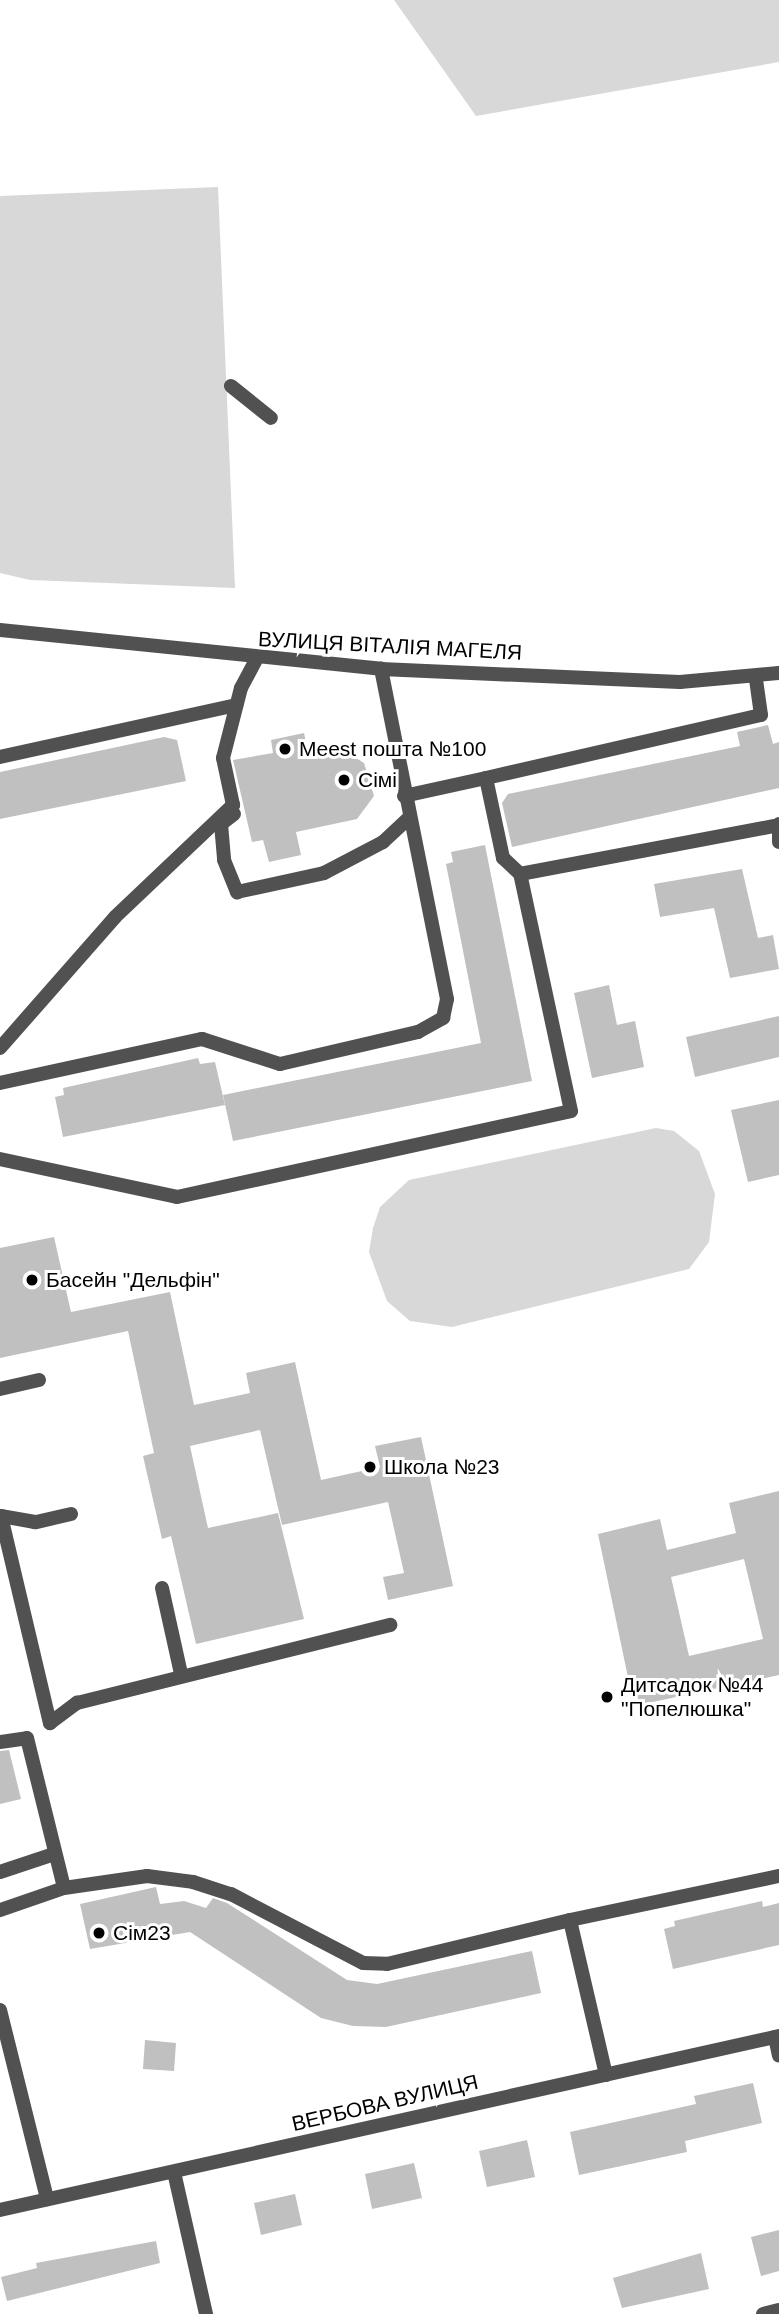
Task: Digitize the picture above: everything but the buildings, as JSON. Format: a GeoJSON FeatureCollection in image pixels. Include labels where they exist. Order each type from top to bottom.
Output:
{"type":"FeatureCollection","features":[{"type":"Feature","properties":{"kind":"street"},"geometry":{"type":"LineString","coordinates":[[231,386],[271,418]]}},
{"type":"Feature","properties":{"kind":"street","name":"ВУЛИЦЯ ВІТАЛІЯ МАГЕЛЯ"},"geometry":{"type":"LineString","coordinates":[[0,630],[256,660],[381,669],[680,682],[757,678],[779,673]]}},
{"type":"Feature","properties":{"kind":"street"},"geometry":{"type":"LineString","coordinates":[[256,660],[236,705],[223,758],[236,812],[221,824],[224,860],[237,892],[324,873],[383,842],[408,819]]}},
{"type":"Feature","properties":{"kind":"street"},"geometry":{"type":"LineString","coordinates":[[0,1083],[202,1039],[279,1064],[418,1032],[443,1018],[447,999],[408,819],[381,669]]}},
{"type":"Feature","properties":{"kind":"street"},"geometry":{"type":"LineString","coordinates":[[404,796],[761,715],[757,678]]}},
{"type":"Feature","properties":{"kind":"street"},"geometry":{"type":"LineString","coordinates":[[0,757],[236,705]]}},
{"type":"Feature","properties":{"kind":"street"},"geometry":{"type":"LineString","coordinates":[[0,1159],[177,1197],[570,1111],[520,874],[503,858],[486,778]]}},
{"type":"Feature","properties":{"kind":"street"},"geometry":{"type":"LineString","coordinates":[[0,1048],[115,917],[233,805]]}},
{"type":"Feature","properties":{"kind":"street"},"geometry":{"type":"LineString","coordinates":[[520,874],[777,825],[779,842]]}},
{"type":"Feature","properties":{"kind":"street"},"geometry":{"type":"LineString","coordinates":[[0,1389],[39,1380]]}},
{"type":"Feature","properties":{"kind":"street"},"geometry":{"type":"LineString","coordinates":[[71,1514],[35,1522],[0,1514],[50,1723],[76,1703],[181,1674],[390,1625]]}},
{"type":"Feature","properties":{"kind":"street"},"geometry":{"type":"LineString","coordinates":[[162,1588],[181,1674]]}},
{"type":"Feature","properties":{"kind":"street"},"geometry":{"type":"LineString","coordinates":[[0,1742],[27,1738],[64,1888]]}},
{"type":"Feature","properties":{"kind":"street"},"geometry":{"type":"LineString","coordinates":[[0,1872],[54,1854]]}},
{"type":"Feature","properties":{"kind":"street"},"geometry":{"type":"LineString","coordinates":[[0,1910],[64,1888],[147,1877],[192,1882],[231,1894],[363,1963],[387,1964],[569,1920],[779,1876]]}},
{"type":"Feature","properties":{"kind":"street"},"geometry":{"type":"LineString","coordinates":[[569,1920],[606,2075]]}},
{"type":"Feature","properties":{"kind":"street"},"geometry":{"type":"LineString","coordinates":[[0,2010],[47,2199]]}},
{"type":"Feature","properties":{"kind":"street"},"geometry":{"type":"LineString","coordinates":[[777,2036],[779,2056]]}},
{"type":"Feature","properties":{"kind":"street","name":"ВЕРБОВА ВУЛИЦЯ"},"geometry":{"type":"LineString","coordinates":[[0,2210],[777,2036]]}},
{"type":"Feature","properties":{"kind":"street"},"geometry":{"type":"LineString","coordinates":[[174,2172],[206,2314]]}},
{"type":"Feature","properties":{"kind":"shaded area"},"geometry":{"type":"Polygon","coordinates":[[[394,0],[779,0],[779,62],[476,116],[394,0]]]}},
{"type":"Feature","properties":{"kind":"shaded area"},"geometry":{"type":"Polygon","coordinates":[[[218,187],[235,588],[30,580],[0,573],[0,196],[218,187]]]}},
{"type":"Feature","properties":{"kind":"shaded area"},"geometry":{"type":"Polygon","coordinates":[[[656,1128],[674,1131],[699,1151],[715,1194],[709,1242],[689,1269],[452,1327],[410,1321],[387,1301],[369,1252],[373,1228],[380,1207],[409,1180],[656,1128]]]}},
{"type":"Feature","properties":{"kind":"place","name":"Meest пошта №100"},"geometry":{"type":"Point","coordinates":[285,749]}},
{"type":"Feature","properties":{"kind":"place","name":"Сімі"},"geometry":{"type":"Point","coordinates":[344,780]}},
{"type":"Feature","properties":{"kind":"place","name":"Басейн \"Дельфін\""},"geometry":{"type":"Point","coordinates":[32,1280]}},
{"type":"Feature","properties":{"kind":"place","name":"Школа №23"},"geometry":{"type":"Point","coordinates":[370,1467]}},
{"type":"Feature","properties":{"kind":"place","name":"Дитсадок №44 \"Попелюшка\""},"geometry":{"type":"Point","coordinates":[607,1697]}},
{"type":"Feature","properties":{"kind":"place","name":"Сім23"},"geometry":{"type":"Point","coordinates":[99,1933]}}]}
